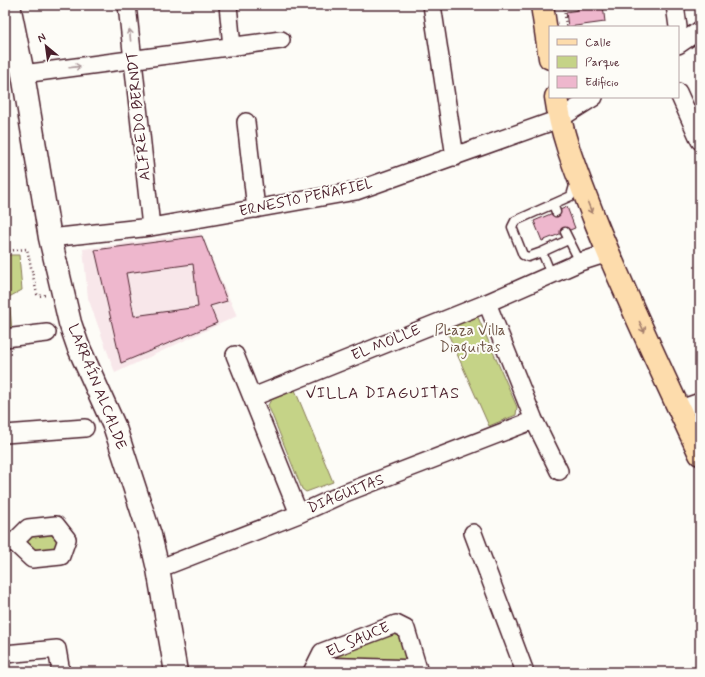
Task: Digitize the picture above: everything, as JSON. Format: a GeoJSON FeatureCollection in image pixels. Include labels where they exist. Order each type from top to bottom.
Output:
{"type":"FeatureCollection","features":[{"type":"Feature","properties":{"kind":"main road"},"geometry":{"type":"LineString","coordinates":[[542,5],[549,51]]}},
{"type":"Feature","properties":{"kind":"main road"},"geometry":{"type":"LineString","coordinates":[[556,98],[559,119],[572,161],[608,253],[700,454]]}},
{"type":"Feature","properties":{"kind":"street","name":"LARRAÍN ALCALDE"},"geometry":{"type":"LineString","coordinates":[[8,5],[23,74],[50,238],[63,292],[78,346],[115,428],[150,535],[158,568],[176,672]]}},
{"type":"Feature","properties":{"kind":"street","name":"ALFREDO BERNDT"},"geometry":{"type":"LineString","coordinates":[[126,5],[151,227]]}},
{"type":"Feature","properties":{"kind":"street"},"geometry":{"type":"LineString","coordinates":[[228,5],[232,47]]}},
{"type":"Feature","properties":{"kind":"street"},"geometry":{"type":"LineString","coordinates":[[432,5],[455,157]]}},
{"type":"Feature","properties":{"kind":"street"},"geometry":{"type":"LineString","coordinates":[[675,5],[677,26]]}},
{"type":"Feature","properties":{"kind":"street"},"geometry":{"type":"LineString","coordinates":[[679,36],[700,30]]}},
{"type":"Feature","properties":{"kind":"street"},"geometry":{"type":"LineString","coordinates":[[23,74],[281,40]]}},
{"type":"Feature","properties":{"kind":"street"},"geometry":{"type":"LineString","coordinates":[[679,94],[700,141]]}},
{"type":"Feature","properties":{"kind":"street","name":"ERNESTO PEÑAFIEL"},"geometry":{"type":"LineString","coordinates":[[50,238],[151,227],[356,191],[559,119],[592,98]]}},
{"type":"Feature","properties":{"kind":"street"},"geometry":{"type":"LineString","coordinates":[[246,122],[256,209]]}},
{"type":"Feature","properties":{"kind":"street","name":"EL MOLLE"},"geometry":{"type":"LineString","coordinates":[[253,397],[487,302],[580,262],[608,253]]}},
{"type":"Feature","properties":{"kind":"street"},"geometry":{"type":"LineString","coordinates":[[487,302],[534,420],[559,471]]}},
{"type":"Feature","properties":{"kind":"street"},"geometry":{"type":"LineString","coordinates":[[5,338],[47,333]]}},
{"type":"Feature","properties":{"kind":"street"},"geometry":{"type":"LineString","coordinates":[[235,355],[299,514]]}},
{"type":"Feature","properties":{"kind":"street"},"geometry":{"type":"LineString","coordinates":[[680,409],[700,402]]}},
{"type":"Feature","properties":{"kind":"street","name":"DIAGUITAS"},"geometry":{"type":"LineString","coordinates":[[158,568],[299,514],[352,490],[534,420]]}},
{"type":"Feature","properties":{"kind":"street"},"geometry":{"type":"LineString","coordinates":[[5,434],[85,428]]}},
{"type":"Feature","properties":{"kind":"street"},"geometry":{"type":"LineString","coordinates":[[473,533],[525,672]]}},
{"type":"Feature","properties":{"kind":"street","name":"EL SAUCE"},"geometry":{"type":"LineString","coordinates":[[396,624],[406,629],[418,668],[339,667],[314,669],[322,652],[396,624]]}},
{"type":"Feature","properties":{"kind":"street"},"geometry":{"type":"LineString","coordinates":[[5,654],[57,649],[61,672]]}},
{"type":"Feature","properties":{"kind":"lane"},"geometry":{"type":"LineString","coordinates":[[568,240],[528,257],[523,255],[512,226],[515,221],[571,196],[578,176]]}},
{"type":"Feature","properties":{"kind":"lane"},"geometry":{"type":"LineString","coordinates":[[553,204],[556,212]]}},
{"type":"Feature","properties":{"kind":"lane"},"geometry":{"type":"LineString","coordinates":[[565,232],[580,262]]}},
{"type":"Feature","properties":{"kind":"lane"},"geometry":{"type":"LineString","coordinates":[[542,252],[551,274]]}},
{"type":"Feature","properties":{"kind":"path"},"geometry":{"type":"LineString","coordinates":[[564,5],[566,26]]}},
{"type":"Feature","properties":{"kind":"path"},"geometry":{"type":"LineString","coordinates":[[5,250],[26,249],[37,294],[39,296],[63,292]]}},
{"type":"Feature","properties":{"kind":"shaded area"},"geometry":{"type":"Polygon","coordinates":[[[200,233],[237,316],[115,373],[88,298],[83,249],[200,233]]]}},
{"type":"Feature","properties":{"kind":"green space"},"geometry":{"type":"Polygon","coordinates":[[[5,255],[19,255],[22,290],[9,297],[12,331],[5,332],[5,255]]]}},
{"type":"Feature","properties":{"kind":"green space","name":"PLaza Villa Diaguitas"},"geometry":{"type":"Polygon","coordinates":[[[477,315],[517,407],[516,415],[489,426],[445,327],[477,315]]]}},
{"type":"Feature","properties":{"kind":"green space"},"geometry":{"type":"Polygon","coordinates":[[[295,390],[333,482],[306,492],[302,489],[268,405],[271,400],[295,390]]]}},
{"type":"Feature","properties":{"kind":"green space"},"geometry":{"type":"Polygon","coordinates":[[[53,531],[58,538],[55,548],[33,550],[22,543],[30,533],[53,531]]]}},
{"type":"Feature","properties":{"kind":"green space"},"geometry":{"type":"Polygon","coordinates":[[[394,632],[400,634],[408,662],[327,661],[328,657],[394,632]]]}},
{"type":"Feature","properties":{"kind":"building"},"geometry":{"type":"Polygon","coordinates":[[[577,5],[603,5],[605,22],[568,26],[566,12],[578,10],[577,5]]]}},
{"type":"Feature","properties":{"kind":"building"},"geometry":{"type":"Polygon","coordinates":[[[567,207],[575,228],[542,241],[534,221],[567,207]]]}},
{"type":"Feature","properties":{"kind":"building"},"geometry":{"type":"Polygon","coordinates":[[[202,236],[227,301],[210,306],[217,323],[121,363],[95,250],[202,236]],[[193,264],[126,273],[134,316],[198,307],[193,264]]]}},
{"type":"Feature","properties":{"kind":"district","name":"VILLA DIAGUITAS"},"geometry":{"type":"Point","coordinates":[383,393]}}]}
